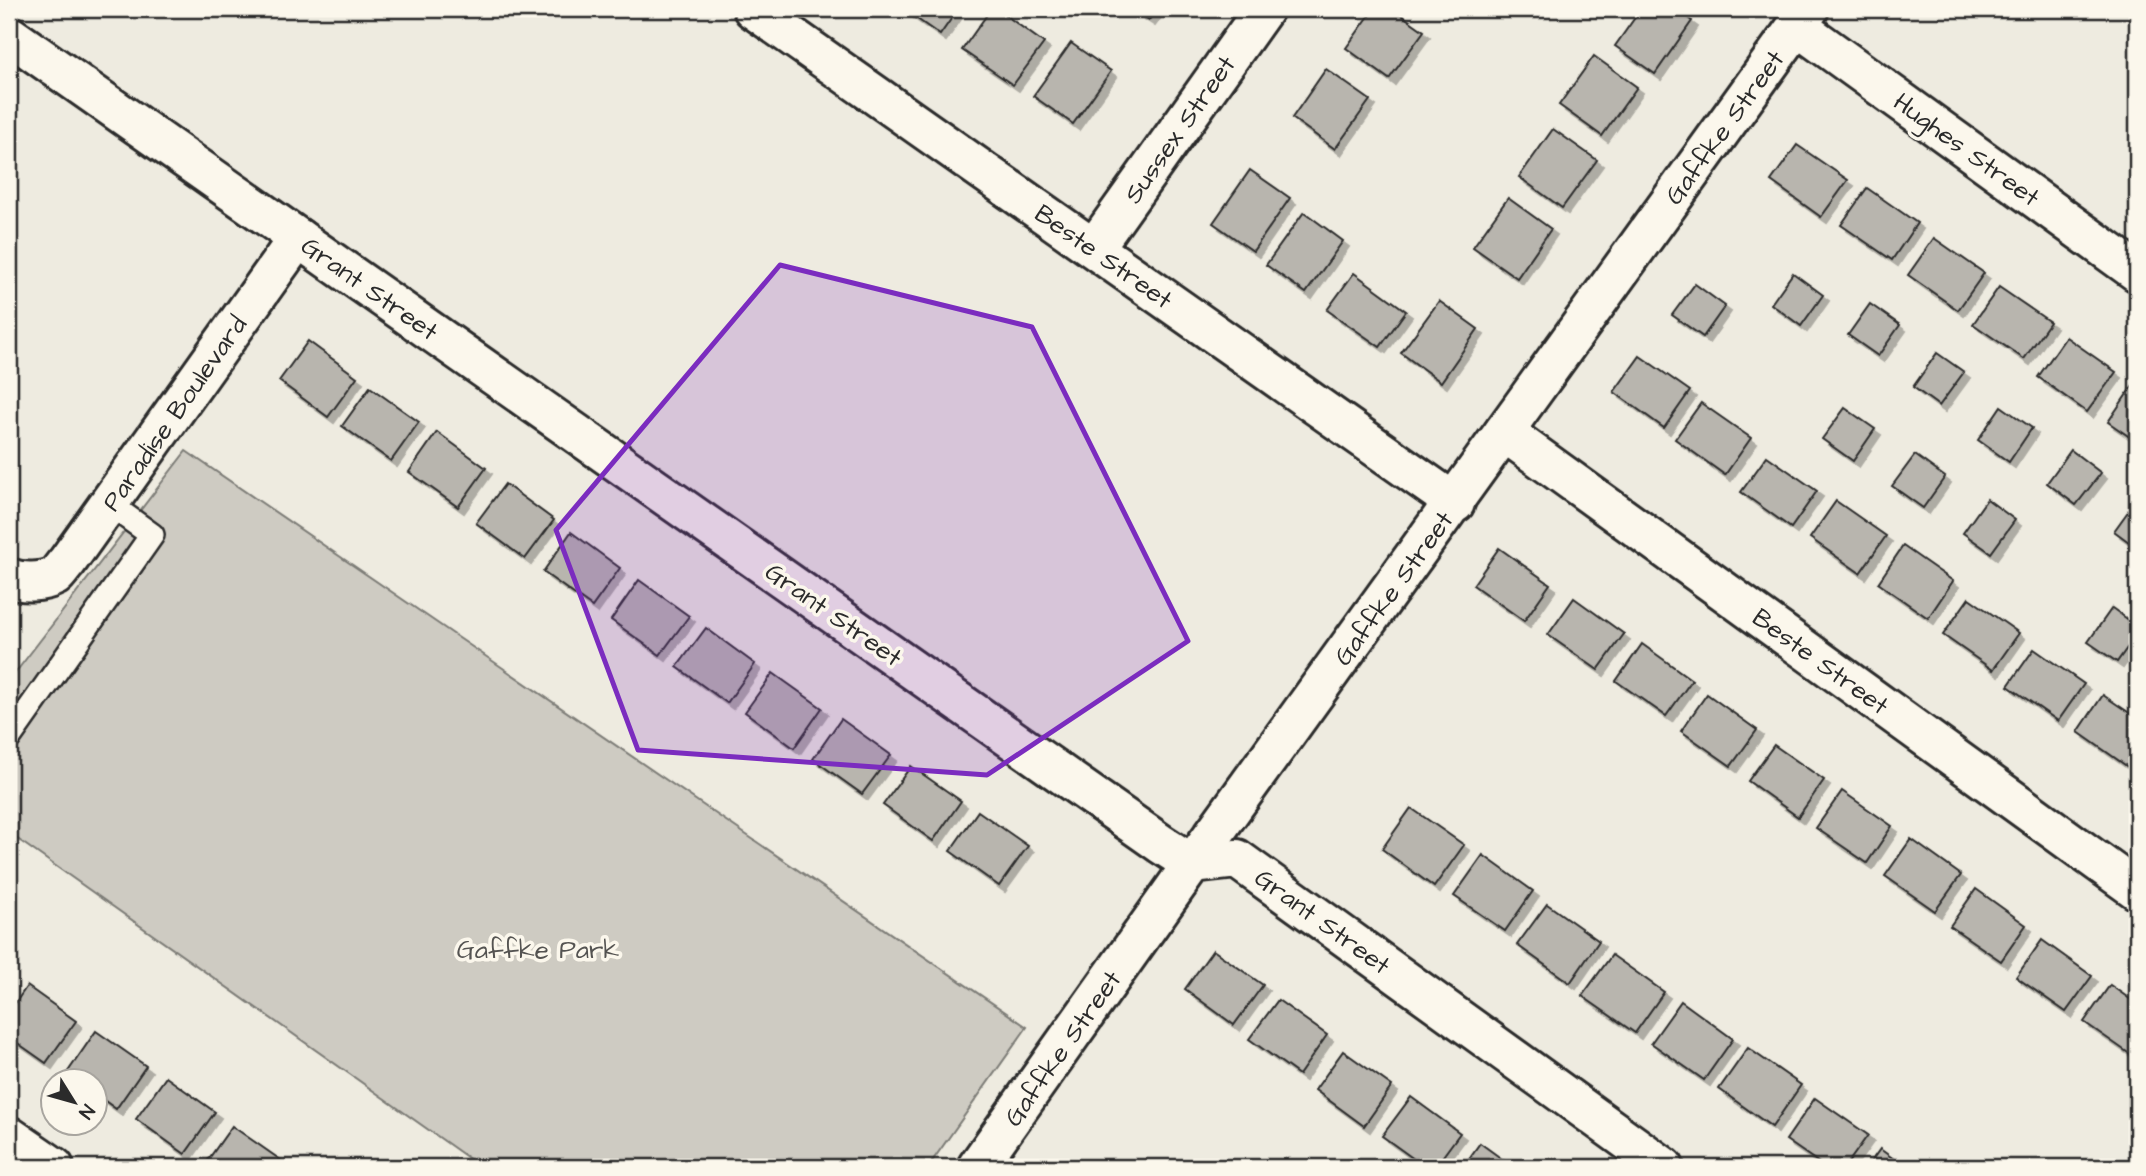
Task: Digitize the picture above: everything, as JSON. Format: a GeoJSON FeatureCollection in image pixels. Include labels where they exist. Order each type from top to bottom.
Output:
{"type":"FeatureCollection","features":[{"type":"Feature","properties":{"kind":"street","name":"Beste Street"},"geometry":{"type":"LineString","coordinates":[[753,9],[1455,503]]}},
{"type":"Feature","properties":{"kind":"street","name":"Sussex Street"},"geometry":{"type":"LineString","coordinates":[[1094,248],[1264,9]]}},
{"type":"Feature","properties":{"kind":"street","name":"Hughes Street"},"geometry":{"type":"LineString","coordinates":[[1803,18],[2137,272]]}},
{"type":"Feature","properties":{"kind":"street","name":"Gaffke Street"},"geometry":{"type":"LineString","coordinates":[[977,1167],[1192,864],[1803,18]]}},
{"type":"Feature","properties":{"kind":"street","name":"Grant Street"},"geometry":{"type":"LineString","coordinates":[[9,34],[1192,864],[1237,859],[1664,1167]]}},
{"type":"Feature","properties":{"kind":"street","name":"Paradise Boulevard"},"geometry":{"type":"LineString","coordinates":[[26,578],[55,575],[61,569],[298,237]]}},
{"type":"Feature","properties":{"kind":"street","name":"Beste Street"},"geometry":{"type":"LineString","coordinates":[[1504,432],[2137,890]]}},
{"type":"Feature","properties":{"kind":"street"},"geometry":{"type":"LineString","coordinates":[[9,1136],[54,1167]]}},
{"type":"Feature","properties":{"kind":"lane"},"geometry":{"type":"LineString","coordinates":[[9,737],[152,535],[109,504]]}},
{"type":"Feature","properties":{"kind":"highlighted area"},"geometry":{"type":"Polygon","coordinates":[[[780,265],[1032,327],[1188,641],[987,775],[638,750],[556,530],[780,265]]]}},
{"type":"Feature","properties":{"kind":"green space","name":"Gaffke Park"},"geometry":{"type":"Polygon","coordinates":[[[186,451],[1027,1027],[928,1167],[481,1167],[9,833],[9,681],[186,451]]]}},
{"type":"Feature","properties":{"kind":"building"},"geometry":{"type":"Polygon","coordinates":[[[903,9],[958,9],[940,35],[903,9]]]}},
{"type":"Feature","properties":{"kind":"building"},"geometry":{"type":"Polygon","coordinates":[[[991,9],[997,9],[1044,43],[1013,85],[962,50],[991,9]]]}},
{"type":"Feature","properties":{"kind":"building"},"geometry":{"type":"Polygon","coordinates":[[[1132,9],[1157,9],[1149,20],[1132,9]]]}},
{"type":"Feature","properties":{"kind":"building"},"geometry":{"type":"Polygon","coordinates":[[[1374,9],[1393,9],[1424,31],[1389,79],[1346,48],[1374,9]]]}},
{"type":"Feature","properties":{"kind":"building"},"geometry":{"type":"Polygon","coordinates":[[[1641,9],[1675,9],[1692,21],[1655,74],[1615,46],[1641,9]]]}},
{"type":"Feature","properties":{"kind":"building"},"geometry":{"type":"Polygon","coordinates":[[[1071,43],[1111,71],[1073,124],[1033,96],[1071,43]]]}},
{"type":"Feature","properties":{"kind":"building"},"geometry":{"type":"Polygon","coordinates":[[[1594,56],[1637,87],[1602,136],[1559,105],[1594,56]]]}},
{"type":"Feature","properties":{"kind":"building"},"geometry":{"type":"Polygon","coordinates":[[[1326,69],[1370,100],[1335,149],[1292,118],[1326,69]]]}},
{"type":"Feature","properties":{"kind":"building"},"geometry":{"type":"Polygon","coordinates":[[[1553,129],[1597,160],[1562,208],[1519,177],[1553,129]]]}},
{"type":"Feature","properties":{"kind":"building"},"geometry":{"type":"Polygon","coordinates":[[[1797,145],[1848,180],[1821,217],[1771,181],[1797,145]]]}},
{"type":"Feature","properties":{"kind":"building"},"geometry":{"type":"Polygon","coordinates":[[[1250,170],[1290,198],[1253,251],[1213,223],[1250,170]]]}},
{"type":"Feature","properties":{"kind":"building"},"geometry":{"type":"Polygon","coordinates":[[[1867,188],[1917,223],[1892,260],[1841,225],[1867,188]]]}},
{"type":"Feature","properties":{"kind":"building"},"geometry":{"type":"Polygon","coordinates":[[[1508,198],[1551,229],[1517,278],[1473,247],[1508,198]]]}},
{"type":"Feature","properties":{"kind":"building"},"geometry":{"type":"Polygon","coordinates":[[[1304,212],[1343,241],[1306,293],[1266,265],[1304,212]]]}},
{"type":"Feature","properties":{"kind":"building"},"geometry":{"type":"Polygon","coordinates":[[[1934,238],[1984,273],[1958,310],[1908,275],[1934,238]]]}},
{"type":"Feature","properties":{"kind":"building"},"geometry":{"type":"Polygon","coordinates":[[[1354,273],[1406,311],[1380,347],[1327,310],[1354,273]]]}},
{"type":"Feature","properties":{"kind":"building"},"geometry":{"type":"Polygon","coordinates":[[[1793,273],[1823,295],[1801,326],[1771,304],[1793,273]]]}},
{"type":"Feature","properties":{"kind":"building"},"geometry":{"type":"Polygon","coordinates":[[[1695,284],[1725,306],[1703,337],[1672,315],[1695,284]]]}},
{"type":"Feature","properties":{"kind":"building"},"geometry":{"type":"Polygon","coordinates":[[[1999,287],[2050,322],[2024,359],[1973,324],[1999,287]]]}},
{"type":"Feature","properties":{"kind":"building"},"geometry":{"type":"Polygon","coordinates":[[[1439,301],[1478,329],[1441,382],[1401,353],[1439,301]]]}},
{"type":"Feature","properties":{"kind":"building"},"geometry":{"type":"Polygon","coordinates":[[[1870,304],[1900,325],[1878,356],[1848,335],[1870,304]]]}},
{"type":"Feature","properties":{"kind":"building"},"geometry":{"type":"Polygon","coordinates":[[[2066,337],[2116,372],[2087,412],[2038,377],[2066,337]]]}},
{"type":"Feature","properties":{"kind":"building"},"geometry":{"type":"Polygon","coordinates":[[[308,341],[357,377],[328,417],[279,381],[308,341]]]}},
{"type":"Feature","properties":{"kind":"building"},"geometry":{"type":"Polygon","coordinates":[[[1937,353],[1964,372],[1939,406],[1913,387],[1937,353]]]}},
{"type":"Feature","properties":{"kind":"building"},"geometry":{"type":"Polygon","coordinates":[[[1640,356],[1690,391],[1664,428],[1614,392],[1640,356]]]}},
{"type":"Feature","properties":{"kind":"building"},"geometry":{"type":"Polygon","coordinates":[[[2133,385],[2137,387],[2137,442],[2108,422],[2133,385]]]}},
{"type":"Feature","properties":{"kind":"building"},"geometry":{"type":"Polygon","coordinates":[[[370,387],[419,422],[391,461],[342,426],[370,387]]]}},
{"type":"Feature","properties":{"kind":"building"},"geometry":{"type":"Polygon","coordinates":[[[1701,403],[1751,438],[1725,475],[1675,439],[1701,403]]]}},
{"type":"Feature","properties":{"kind":"building"},"geometry":{"type":"Polygon","coordinates":[[[2001,406],[2032,428],[2009,462],[1978,440],[2001,406]]]}},
{"type":"Feature","properties":{"kind":"building"},"geometry":{"type":"Polygon","coordinates":[[[1845,408],[1875,429],[1853,461],[1822,439],[1845,408]]]}},
{"type":"Feature","properties":{"kind":"building"},"geometry":{"type":"Polygon","coordinates":[[[437,432],[486,468],[458,507],[409,472],[437,432]]]}},
{"type":"Feature","properties":{"kind":"building"},"geometry":{"type":"Polygon","coordinates":[[[2071,450],[2101,473],[2076,505],[2047,483],[2071,450]]]}},
{"type":"Feature","properties":{"kind":"building"},"geometry":{"type":"Polygon","coordinates":[[[1915,455],[1945,477],[1923,508],[1892,486],[1915,455]]]}},
{"type":"Feature","properties":{"kind":"building"},"geometry":{"type":"Polygon","coordinates":[[[1767,456],[1817,491],[1791,528],[1741,492],[1767,456]]]}},
{"type":"Feature","properties":{"kind":"building"},"geometry":{"type":"Polygon","coordinates":[[[505,484],[554,520],[525,559],[476,523],[505,484]]]}},
{"type":"Feature","properties":{"kind":"building"},"geometry":{"type":"Polygon","coordinates":[[[1987,499],[2015,520],[1991,553],[1963,533],[1987,499]]]}},
{"type":"Feature","properties":{"kind":"building"},"geometry":{"type":"Polygon","coordinates":[[[2137,499],[2137,548],[2114,531],[2137,499]]]}},
{"type":"Feature","properties":{"kind":"building"},"geometry":{"type":"Polygon","coordinates":[[[1836,501],[1886,536],[1860,573],[1810,538],[1836,501]]]}},
{"type":"Feature","properties":{"kind":"building"},"geometry":{"type":"Polygon","coordinates":[[[571,532],[620,568],[592,607],[543,572],[571,532]]]}},
{"type":"Feature","properties":{"kind":"building"},"geometry":{"type":"Polygon","coordinates":[[[1903,546],[1953,581],[1928,618],[1878,583],[1903,546]]]}},
{"type":"Feature","properties":{"kind":"building"},"geometry":{"type":"Polygon","coordinates":[[[1499,548],[1550,584],[1524,621],[1473,585],[1499,548]]]}},
{"type":"Feature","properties":{"kind":"building"},"geometry":{"type":"Polygon","coordinates":[[[639,580],[689,616],[660,655],[611,620],[639,580]]]}},
{"type":"Feature","properties":{"kind":"building"},"geometry":{"type":"Polygon","coordinates":[[[1574,598],[1624,634],[1598,670],[1548,635],[1574,598]]]}},
{"type":"Feature","properties":{"kind":"building"},"geometry":{"type":"Polygon","coordinates":[[[1969,598],[2019,633],[1993,670],[1943,635],[1969,598]]]}},
{"type":"Feature","properties":{"kind":"building"},"geometry":{"type":"Polygon","coordinates":[[[2112,608],[2137,626],[2137,634],[2117,662],[2088,642],[2112,608]]]}},
{"type":"Feature","properties":{"kind":"building"},"geometry":{"type":"Polygon","coordinates":[[[706,628],[755,664],[727,703],[677,667],[706,628]]]}},
{"type":"Feature","properties":{"kind":"building"},"geometry":{"type":"Polygon","coordinates":[[[1642,644],[1692,680],[1666,716],[1616,681],[1642,644]]]}},
{"type":"Feature","properties":{"kind":"building"},"geometry":{"type":"Polygon","coordinates":[[[2034,649],[2084,684],[2058,721],[2008,686],[2034,649]]]}},
{"type":"Feature","properties":{"kind":"building"},"geometry":{"type":"Polygon","coordinates":[[[773,673],[822,708],[794,748],[745,712],[773,673]]]}},
{"type":"Feature","properties":{"kind":"building"},"geometry":{"type":"Polygon","coordinates":[[[1707,694],[1757,730],[1731,766],[1681,731],[1707,694]]]}},
{"type":"Feature","properties":{"kind":"building"},"geometry":{"type":"Polygon","coordinates":[[[2103,695],[2137,718],[2137,754],[2128,767],[2078,732],[2103,695]]]}},
{"type":"Feature","properties":{"kind":"building"},"geometry":{"type":"Polygon","coordinates":[[[841,719],[891,755],[862,794],[813,759],[841,719]]]}},
{"type":"Feature","properties":{"kind":"building"},"geometry":{"type":"Polygon","coordinates":[[[1774,745],[1824,780],[1798,817],[1748,781],[1774,745]]]}},
{"type":"Feature","properties":{"kind":"building"},"geometry":{"type":"Polygon","coordinates":[[[911,766],[961,801],[933,841],[883,805],[911,766]]]}},
{"type":"Feature","properties":{"kind":"building"},"geometry":{"type":"Polygon","coordinates":[[[1842,791],[1892,826],[1867,863],[1816,828],[1842,791]]]}},
{"type":"Feature","properties":{"kind":"building"},"geometry":{"type":"Polygon","coordinates":[[[1411,808],[1464,845],[1434,887],[1382,849],[1411,808]]]}},
{"type":"Feature","properties":{"kind":"building"},"geometry":{"type":"Polygon","coordinates":[[[978,811],[1028,846],[999,886],[950,851],[978,811]]]}},
{"type":"Feature","properties":{"kind":"building"},"geometry":{"type":"Polygon","coordinates":[[[1911,839],[1961,875],[1935,911],[1885,876],[1911,839]]]}},
{"type":"Feature","properties":{"kind":"building"},"geometry":{"type":"Polygon","coordinates":[[[1483,855],[1533,891],[1505,931],[1454,896],[1483,855]]]}},
{"type":"Feature","properties":{"kind":"building"},"geometry":{"type":"Polygon","coordinates":[[[1976,889],[2026,925],[2001,961],[1950,926],[1976,889]]]}},
{"type":"Feature","properties":{"kind":"building"},"geometry":{"type":"Polygon","coordinates":[[[1547,904],[1599,941],[1570,983],[1517,945],[1547,904]]]}},
{"type":"Feature","properties":{"kind":"building"},"geometry":{"type":"Polygon","coordinates":[[[2042,940],[2092,976],[2066,1012],[2016,977],[2042,940]]]}},
{"type":"Feature","properties":{"kind":"building"},"geometry":{"type":"Polygon","coordinates":[[[1213,950],[1263,985],[1234,1025],[1185,989],[1213,950]]]}},
{"type":"Feature","properties":{"kind":"building"},"geometry":{"type":"Polygon","coordinates":[[[1612,955],[1664,992],[1635,1033],[1582,996],[1612,955]]]}},
{"type":"Feature","properties":{"kind":"building"},"geometry":{"type":"Polygon","coordinates":[[[2110,985],[2137,1004],[2137,1053],[2134,1057],[2084,1022],[2110,985]]]}},
{"type":"Feature","properties":{"kind":"building"},"geometry":{"type":"Polygon","coordinates":[[[27,986],[76,1021],[46,1063],[9,1037],[9,1012],[27,986]]]}},
{"type":"Feature","properties":{"kind":"building"},"geometry":{"type":"Polygon","coordinates":[[[1278,1000],[1327,1035],[1299,1075],[1249,1039],[1278,1000]]]}},
{"type":"Feature","properties":{"kind":"building"},"geometry":{"type":"Polygon","coordinates":[[[1681,1001],[1733,1039],[1704,1080],[1651,1043],[1681,1001]]]}},
{"type":"Feature","properties":{"kind":"building"},"geometry":{"type":"Polygon","coordinates":[[[96,1031],[146,1066],[116,1109],[108,1103],[108,1068],[70,1068],[96,1031]]]}},
{"type":"Feature","properties":{"kind":"building"},"geometry":{"type":"Polygon","coordinates":[[[1748,1048],[1801,1085],[1772,1127],[1719,1089],[1748,1048]]]}},
{"type":"Feature","properties":{"kind":"building"},"geometry":{"type":"Polygon","coordinates":[[[1343,1051],[1392,1086],[1364,1126],[1315,1090],[1343,1051]]]}},
{"type":"Feature","properties":{"kind":"building"},"geometry":{"type":"Polygon","coordinates":[[[166,1077],[215,1112],[185,1154],[136,1119],[166,1077]]]}},
{"type":"Feature","properties":{"kind":"building"},"geometry":{"type":"Polygon","coordinates":[[[1411,1097],[1460,1133],[1435,1167],[1425,1167],[1382,1136],[1411,1097]]]}},
{"type":"Feature","properties":{"kind":"building"},"geometry":{"type":"Polygon","coordinates":[[[1815,1098],[1868,1135],[1845,1167],[1825,1167],[1786,1140],[1815,1098]]]}},
{"type":"Feature","properties":{"kind":"building"},"geometry":{"type":"Polygon","coordinates":[[[232,1126],[282,1161],[277,1167],[203,1167],[232,1126]]]}},
{"type":"Feature","properties":{"kind":"building"},"geometry":{"type":"Polygon","coordinates":[[[1480,1143],[1513,1167],[1463,1167],[1480,1143]]]}},
{"type":"Feature","properties":{"kind":"building"},"geometry":{"type":"Polygon","coordinates":[[[1880,1149],[1905,1167],[1867,1167],[1880,1149]]]}}]}
